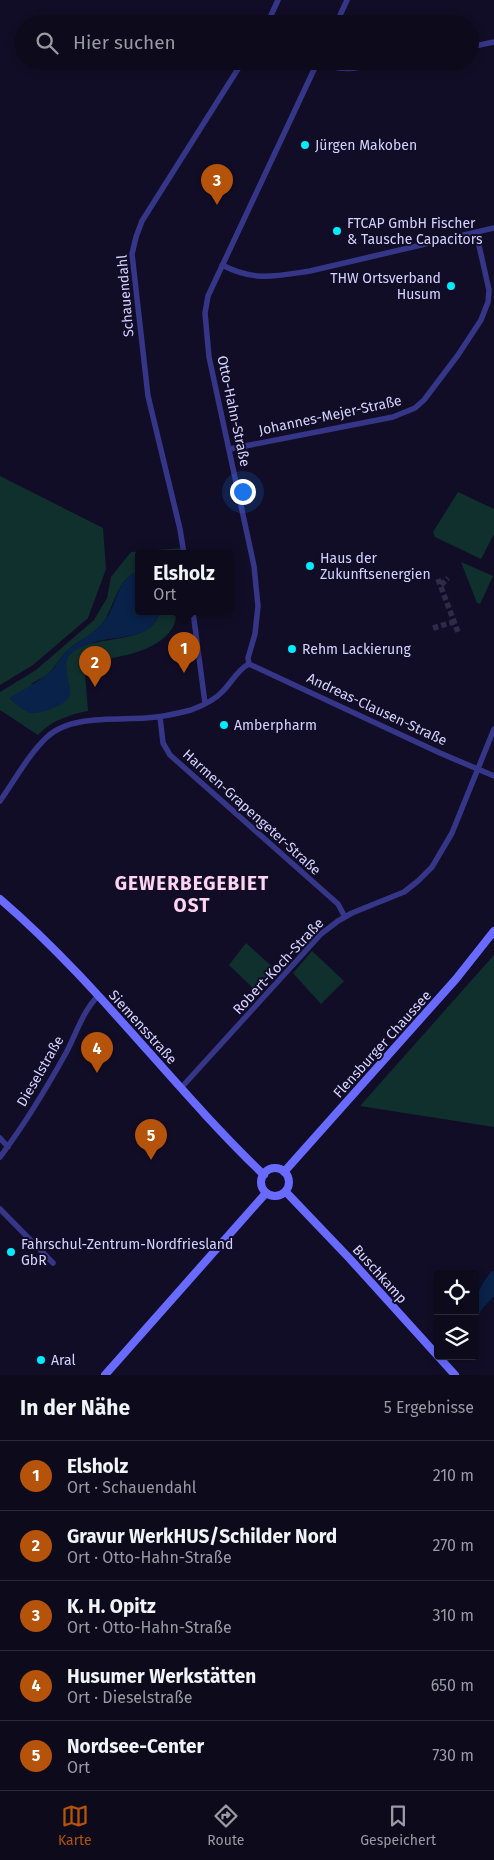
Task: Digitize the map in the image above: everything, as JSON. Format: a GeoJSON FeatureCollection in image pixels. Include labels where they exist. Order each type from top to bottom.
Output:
{"type":"FeatureCollection","features":[{"type":"Feature","properties":{"kind":"main road","name":"Siemensstraße"},"geometry":{"type":"LineString","coordinates":[[0,899],[59,954],[181,1088],[264,1175]]}},
{"type":"Feature","properties":{"kind":"main road","name":"Flensburger Chaussee"},"geometry":{"type":"LineString","coordinates":[[284,1172],[456,979],[494,931]]}},
{"type":"Feature","properties":{"kind":"main road"},"geometry":{"type":"LineString","coordinates":[[274,1168],[284,1172],[289,1180],[286,1192],[277,1196],[266,1193],[262,1183],[264,1175],[274,1168]]}},
{"type":"Feature","properties":{"kind":"main road","name":"Buschkamp"},"geometry":{"type":"LineString","coordinates":[[286,1192],[350,1259],[454,1375]]}},
{"type":"Feature","properties":{"kind":"main road"},"geometry":{"type":"LineString","coordinates":[[105,1375],[266,1193]]}},
{"type":"Feature","properties":{"kind":"street"},"geometry":{"type":"LineString","coordinates":[[271,15],[278,0]]}},
{"type":"Feature","properties":{"kind":"street"},"geometry":{"type":"LineString","coordinates":[[340,15],[347,0]]}},
{"type":"Feature","properties":{"kind":"street"},"geometry":{"type":"LineString","coordinates":[[479,45],[494,42]]}},
{"type":"Feature","properties":{"kind":"street","name":"Schauendahl"},"geometry":{"type":"LineString","coordinates":[[183,550],[148,396],[132,254],[142,221],[237,70]]}},
{"type":"Feature","properties":{"kind":"street","name":"Otto-Hahn-Straße"},"geometry":{"type":"LineString","coordinates":[[249,664],[248,658],[255,634],[258,606],[254,566],[209,357],[205,313],[208,296],[314,70]]}},
{"type":"Feature","properties":{"kind":"street"},"geometry":{"type":"LineString","coordinates":[[222,265],[237,273],[251,277],[289,274],[310,271],[494,228]]}},
{"type":"Feature","properties":{"kind":"street","name":"Johannes-Mejer-Straße"},"geometry":{"type":"LineString","coordinates":[[230,449],[393,417],[415,408],[432,391],[458,355],[486,309],[490,290],[476,232]]}},
{"type":"Feature","properties":{"kind":"street"},"geometry":{"type":"LineString","coordinates":[[193,615],[205,703]]}},
{"type":"Feature","properties":{"kind":"street"},"geometry":{"type":"LineString","coordinates":[[0,801],[29,758],[48,735],[68,725],[91,720],[160,717],[178,713],[205,703],[222,692],[244,666],[249,664]]}},
{"type":"Feature","properties":{"kind":"street","name":"Andreas-Clausen-Straße"},"geometry":{"type":"LineString","coordinates":[[249,664],[494,776]]}},
{"type":"Feature","properties":{"kind":"street","name":"Harmen-Grapengeter-Straße"},"geometry":{"type":"LineString","coordinates":[[160,717],[163,743],[170,755],[338,904],[344,917]]}},
{"type":"Feature","properties":{"kind":"street","name":"Robert-Koch-Straße"},"geometry":{"type":"LineString","coordinates":[[181,1088],[313,942],[344,917],[404,892],[432,867],[452,833],[494,729]]}},
{"type":"Feature","properties":{"kind":"street","name":"Dieselstraße"},"geometry":{"type":"LineString","coordinates":[[0,1157],[42,1095],[76,1035],[90,1005],[98,996]]}},
{"type":"Feature","properties":{"kind":"street"},"geometry":{"type":"LineString","coordinates":[[0,1138],[8,1147]]}},
{"type":"Feature","properties":{"kind":"street"},"geometry":{"type":"LineString","coordinates":[[0,1209],[53,1264]]}},
{"type":"Feature","properties":{"kind":"green space"},"geometry":{"type":"Polygon","coordinates":[[[0,476],[103,528],[106,569],[88,618],[33,665],[0,685],[0,476]]]}},
{"type":"Feature","properties":{"kind":"green space"},"geometry":{"type":"Polygon","coordinates":[[[458,492],[494,509],[494,534],[481,559],[435,537],[433,532],[458,492]]]}},
{"type":"Feature","properties":{"kind":"green space"},"geometry":{"type":"Polygon","coordinates":[[[181,548],[181,550],[156,550],[181,548]]]}},
{"type":"Feature","properties":{"kind":"green space"},"geometry":{"type":"Polygon","coordinates":[[[131,552],[135,552],[135,573],[122,584],[104,622],[70,648],[48,674],[31,684],[70,696],[66,661],[72,652],[97,642],[143,632],[154,624],[158,615],[177,615],[173,627],[156,644],[145,649],[84,663],[88,711],[61,719],[49,725],[38,735],[0,710],[0,692],[36,670],[94,620],[107,598],[111,577],[131,552]]]}},
{"type":"Feature","properties":{"kind":"green space"},"geometry":{"type":"Polygon","coordinates":[[[461,562],[493,576],[480,604],[477,603],[461,562]]]}},
{"type":"Feature","properties":{"kind":"green space"},"geometry":{"type":"Polygon","coordinates":[[[246,943],[277,971],[257,992],[229,965],[246,943]]]}},
{"type":"Feature","properties":{"kind":"green space"},"geometry":{"type":"Polygon","coordinates":[[[312,951],[344,981],[321,1004],[293,973],[312,951]]]}},
{"type":"Feature","properties":{"kind":"green space"},"geometry":{"type":"Polygon","coordinates":[[[494,955],[494,1127],[360,1106],[494,955]]]}},
{"type":"Feature","properties":{"kind":"water"},"geometry":{"type":"Polygon","coordinates":[[[135,573],[135,615],[158,615],[150,628],[133,635],[95,642],[71,653],[66,664],[70,695],[65,702],[54,708],[31,713],[9,698],[48,674],[70,648],[98,628],[110,612],[122,585],[135,573]]]}},
{"type":"Feature","properties":{"kind":"water"},"geometry":{"type":"Polygon","coordinates":[[[494,1271],[494,1296],[479,1314],[479,1291],[483,1283],[494,1271]]]}},
{"type":"Feature","properties":{"kind":"tunnel"},"geometry":{"type":"LineString","coordinates":[[441,585],[448,578]]}},
{"type":"Feature","properties":{"kind":"tunnel"},"geometry":{"type":"LineString","coordinates":[[438,579],[458,632]]}},
{"type":"Feature","properties":{"kind":"tunnel"},"geometry":{"type":"LineString","coordinates":[[433,628],[454,622]]}},
{"type":"Feature","properties":{"kind":"place","name":"Jürgen Makoben"},"geometry":{"type":"Point","coordinates":[305,145]}},
{"type":"Feature","properties":{"kind":"place","name":"K. H. Opitz"},"geometry":{"type":"Point","coordinates":[217,205]}},
{"type":"Feature","properties":{"kind":"place","name":"FTCAP GmbH Fischer & Tausche Capacitors"},"geometry":{"type":"Point","coordinates":[337,231]}},
{"type":"Feature","properties":{"kind":"place","name":"THW Ortsverband Husum"},"geometry":{"type":"Point","coordinates":[451,286]}},
{"type":"Feature","properties":{"kind":"place","name":"Haus der Zukunftsenergien"},"geometry":{"type":"Point","coordinates":[310,566]}},
{"type":"Feature","properties":{"kind":"place","name":"Rehm Lackierung"},"geometry":{"type":"Point","coordinates":[292,649]}},
{"type":"Feature","properties":{"kind":"place","name":"Elsholz"},"geometry":{"type":"Point","coordinates":[184,673]}},
{"type":"Feature","properties":{"kind":"place","name":"Gravur WerkHUS/Schilder Nord"},"geometry":{"type":"Point","coordinates":[95,687]}},
{"type":"Feature","properties":{"kind":"place","name":"Amberpharm"},"geometry":{"type":"Point","coordinates":[224,725]}},
{"type":"Feature","properties":{"kind":"place","name":"Husumer Werkstätten"},"geometry":{"type":"Point","coordinates":[97,1073]}},
{"type":"Feature","properties":{"kind":"place","name":"Nordsee-Center"},"geometry":{"type":"Point","coordinates":[151,1160]}},
{"type":"Feature","properties":{"kind":"place","name":"Fahrschul-Zentrum-Nordfriesland GbR"},"geometry":{"type":"Point","coordinates":[11,1252]}},
{"type":"Feature","properties":{"kind":"place","name":"Aral"},"geometry":{"type":"Point","coordinates":[41,1360]}},
{"type":"Feature","properties":{"kind":"district","name":"GEWERBEGEBIET OST"},"geometry":{"type":"Point","coordinates":[192,894]}}]}
